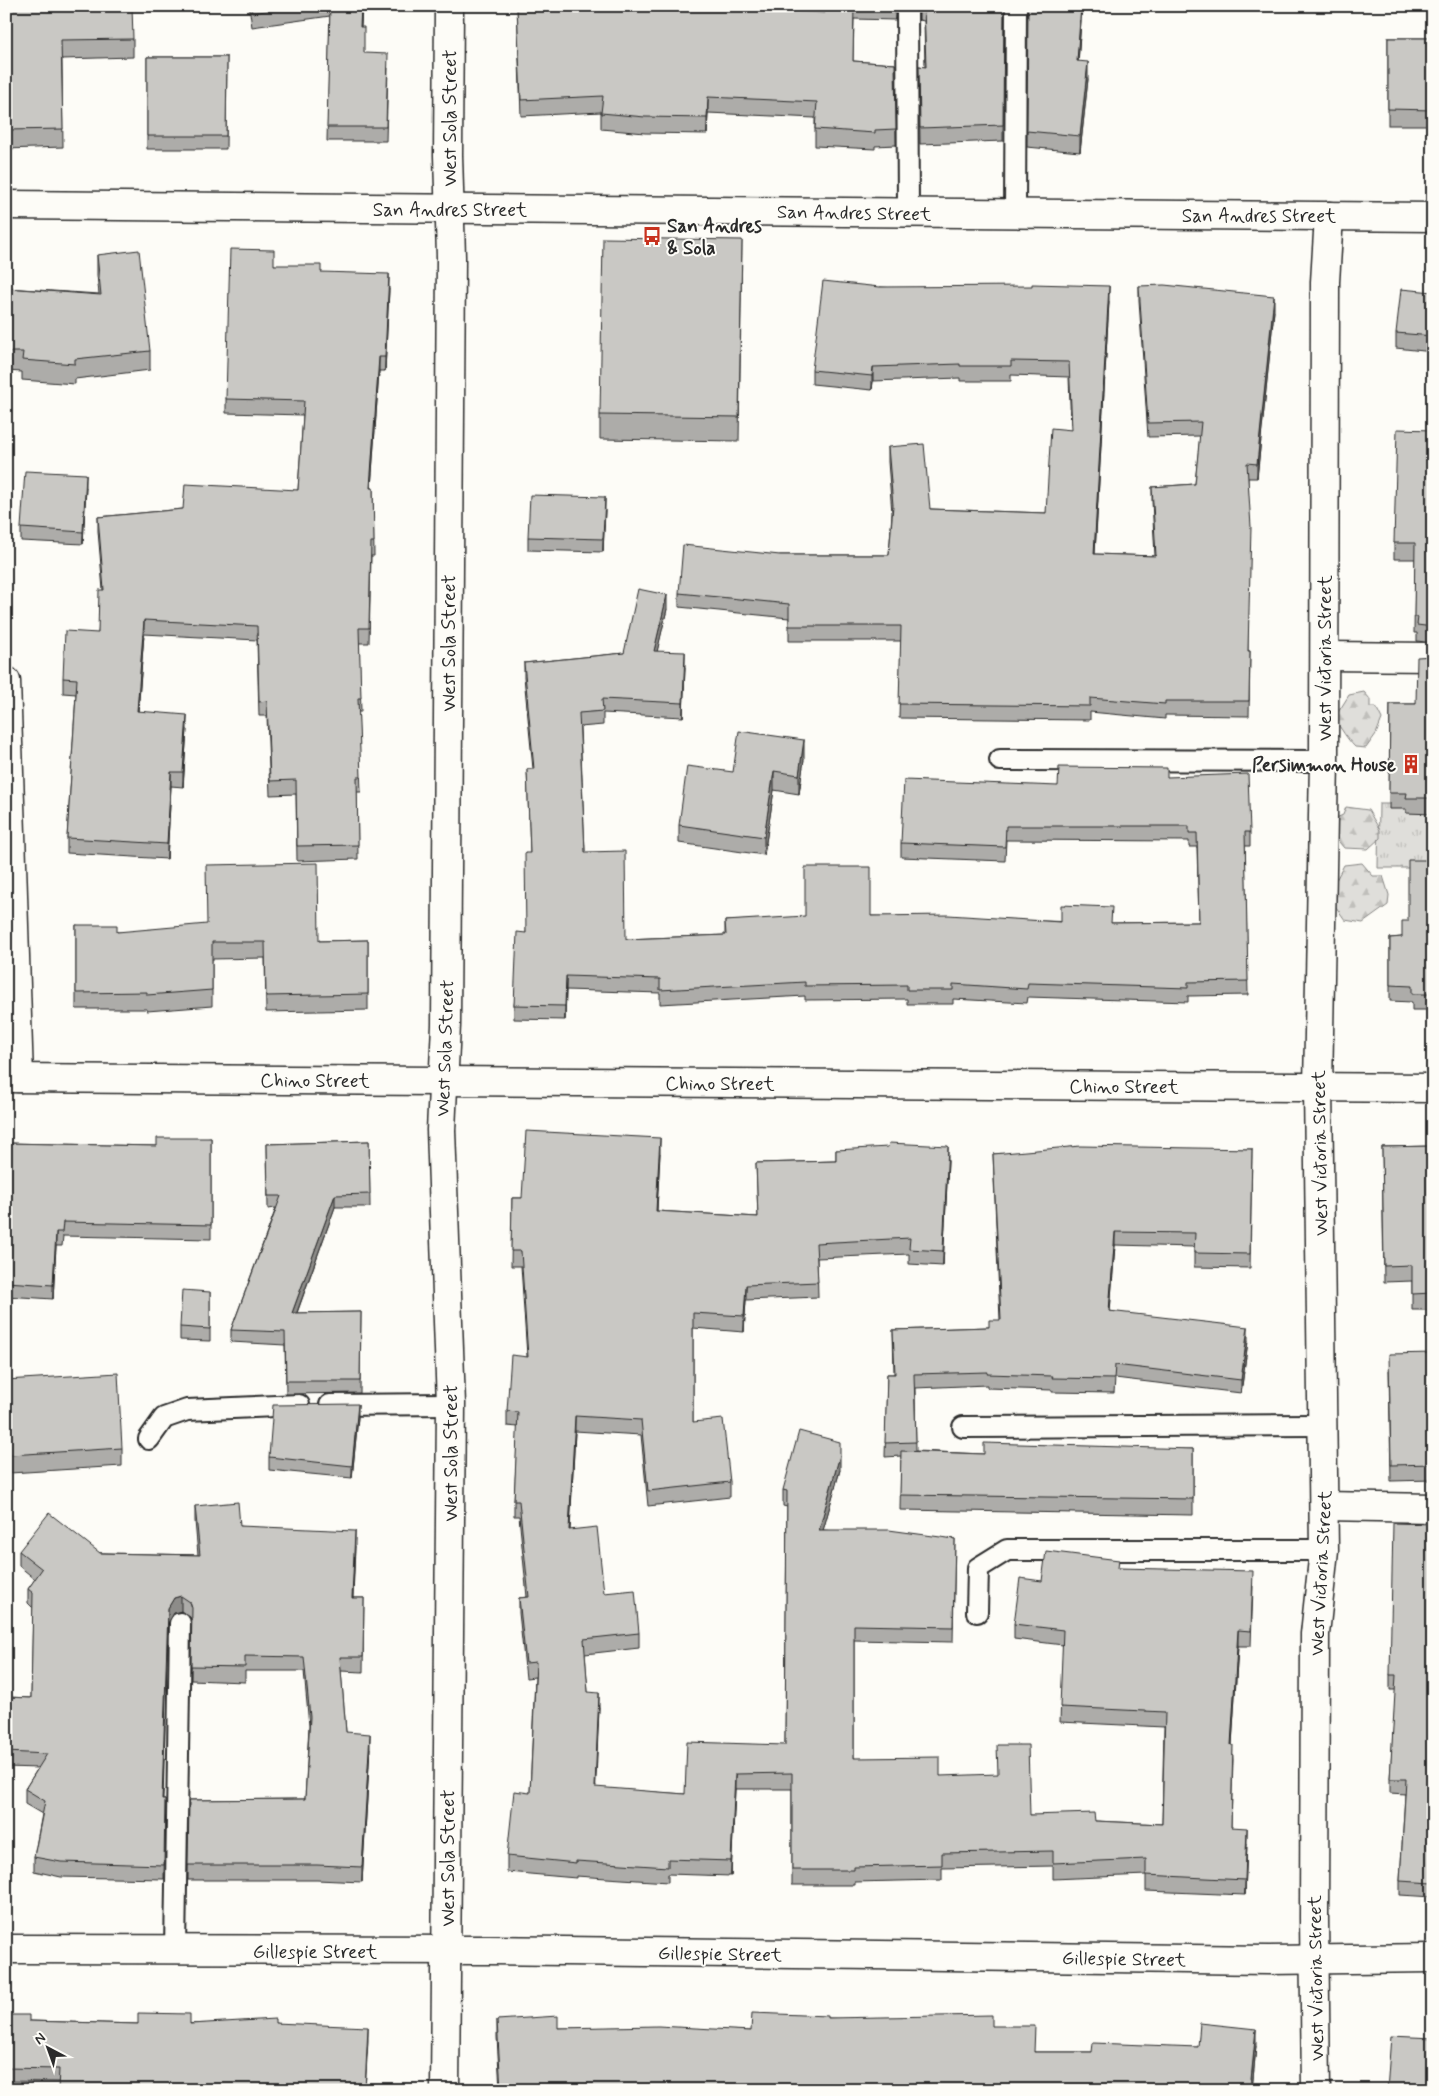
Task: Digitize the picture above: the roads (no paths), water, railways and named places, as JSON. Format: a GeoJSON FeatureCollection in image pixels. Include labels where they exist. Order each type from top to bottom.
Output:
{"type":"FeatureCollection","features":[{"type":"Feature","properties":{"kind":"street","name":"West Sola Street"},"geometry":{"type":"LineString","coordinates":[[445,2090],[451,1404],[441,1130],[446,1025],[449,6]]}},
{"type":"Feature","properties":{"kind":"street","name":"San Andres Street"},"geometry":{"type":"LineString","coordinates":[[6,205],[1433,216]]}},
{"type":"Feature","properties":{"kind":"street","name":"West Victoria Street"},"geometry":{"type":"LineString","coordinates":[[1316,2090],[1314,1959],[1316,1634],[1324,1550],[1324,1425],[1318,1088],[1324,761],[1325,282],[1328,216]]}},
{"type":"Feature","properties":{"kind":"street"},"geometry":{"type":"LineString","coordinates":[[1325,656],[1433,656]]}},
{"type":"Feature","properties":{"kind":"street"},"geometry":{"type":"LineString","coordinates":[[6,681],[13,1078]]}},
{"type":"Feature","properties":{"kind":"street","name":"Chino Street"},"geometry":{"type":"LineString","coordinates":[[13,1078],[1433,1088]]}},
{"type":"Feature","properties":{"kind":"street"},"geometry":{"type":"LineString","coordinates":[[1324,1506],[1433,1508]]}},
{"type":"Feature","properties":{"kind":"street","name":"Gillespie Street"},"geometry":{"type":"LineString","coordinates":[[6,1949],[1314,1959],[1433,1958]]}},
{"type":"Feature","properties":{"kind":"lane"},"geometry":{"type":"LineString","coordinates":[[907,6],[908,212]]}},
{"type":"Feature","properties":{"kind":"lane"},"geometry":{"type":"LineString","coordinates":[[1015,214],[1016,6]]}},
{"type":"Feature","properties":{"kind":"lane"},"geometry":{"type":"LineString","coordinates":[[1000,760],[1324,761]]}},
{"type":"Feature","properties":{"kind":"lane"},"geometry":{"type":"LineString","coordinates":[[149,1439],[164,1418],[187,1410],[272,1406],[451,1404]]}},
{"type":"Feature","properties":{"kind":"lane"},"geometry":{"type":"LineString","coordinates":[[963,1427],[1324,1425]]}},
{"type":"Feature","properties":{"kind":"lane"},"geometry":{"type":"LineString","coordinates":[[977,1612],[978,1568],[1007,1550],[1324,1550]]}},
{"type":"Feature","properties":{"kind":"lane"},"geometry":{"type":"LineString","coordinates":[[175,1950],[180,1623]]}},
{"type":"Feature","properties":{"kind":"place","name":"San Andres & Sola"},"geometry":{"type":"Point","coordinates":[652,236]}},
{"type":"Feature","properties":{"kind":"place","name":"Persimmon House"},"geometry":{"type":"Point","coordinates":[1411,764]}}]}
